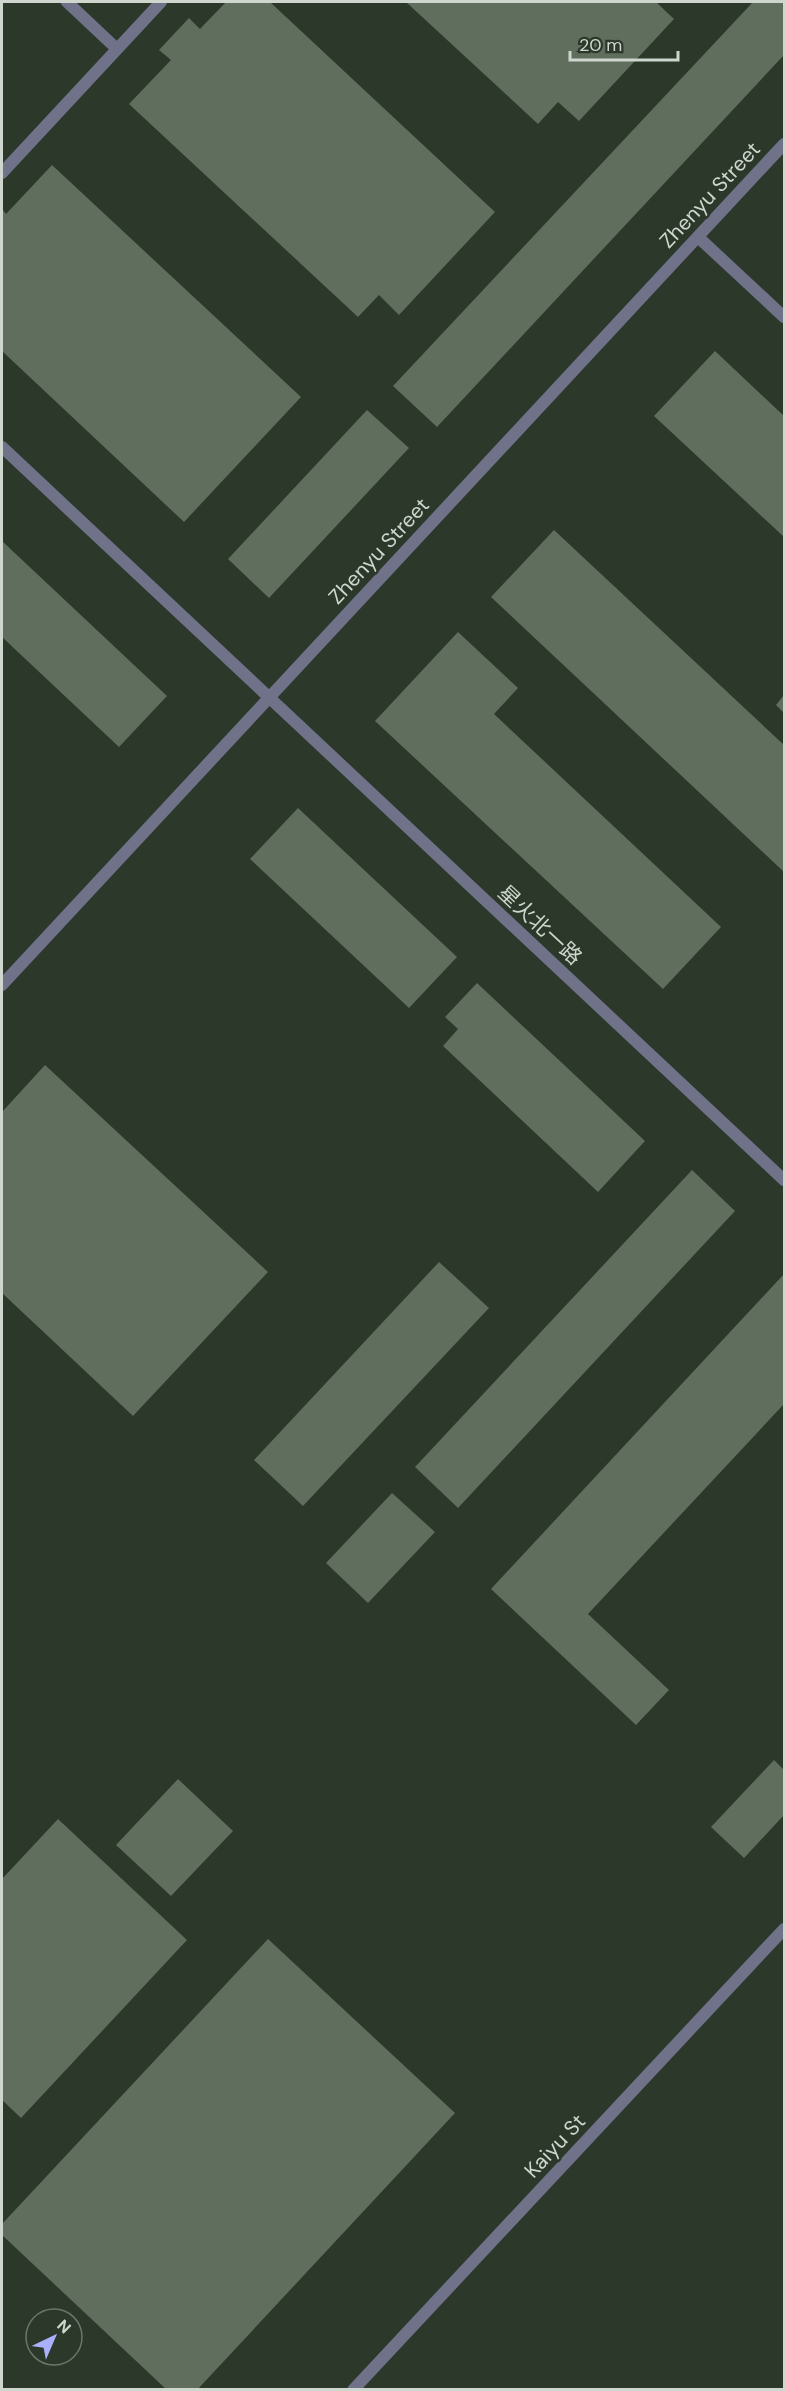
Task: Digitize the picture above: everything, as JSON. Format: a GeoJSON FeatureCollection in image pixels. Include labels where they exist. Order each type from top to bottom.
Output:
{"type":"FeatureCollection","features":[{"type":"Feature","properties":{"kind":"street"},"geometry":{"type":"LineString","coordinates":[[68,2],[117,49]]}},
{"type":"Feature","properties":{"kind":"street"},"geometry":{"type":"LineString","coordinates":[[2,173],[161,2]]}},
{"type":"Feature","properties":{"kind":"street","name":"Zhenyu Street"},"geometry":{"type":"LineString","coordinates":[[2,985],[784,144]]}},
{"type":"Feature","properties":{"kind":"street"},"geometry":{"type":"LineString","coordinates":[[698,237],[784,317]]}},
{"type":"Feature","properties":{"kind":"street","name":"星火北一路"},"geometry":{"type":"LineString","coordinates":[[2,447],[784,1180]]}},
{"type":"Feature","properties":{"kind":"street","name":"Kaiyu St"},"geometry":{"type":"LineString","coordinates":[[353,2390],[784,1929]]}},
{"type":"Feature","properties":{"kind":"building"},"geometry":{"type":"Polygon","coordinates":[[[226,2],[270,2],[495,212],[399,315],[379,295],[358,317],[129,104],[171,60],[159,50],[189,18],[200,29],[226,2]]]}},
{"type":"Feature","properties":{"kind":"building"},"geometry":{"type":"Polygon","coordinates":[[[406,2],[656,2],[674,19],[579,121],[558,102],[538,124],[406,2]]]}},
{"type":"Feature","properties":{"kind":"building"},"geometry":{"type":"Polygon","coordinates":[[[753,2],[784,2],[784,55],[437,427],[393,386],[753,2]]]}},
{"type":"Feature","properties":{"kind":"building"},"geometry":{"type":"Polygon","coordinates":[[[52,165],[301,397],[184,522],[2,351],[2,209],[6,214],[52,165]]]}},
{"type":"Feature","properties":{"kind":"building"},"geometry":{"type":"Polygon","coordinates":[[[715,351],[784,416],[784,537],[654,416],[715,351]]]}},
{"type":"Feature","properties":{"kind":"building"},"geometry":{"type":"Polygon","coordinates":[[[367,410],[409,448],[269,598],[228,559],[367,410]]]}},
{"type":"Feature","properties":{"kind":"building"},"geometry":{"type":"Polygon","coordinates":[[[554,530],[784,745],[784,872],[491,597],[554,530]]]}},
{"type":"Feature","properties":{"kind":"building"},"geometry":{"type":"Polygon","coordinates":[[[2,541],[167,696],[119,747],[2,637],[2,541]]]}},
{"type":"Feature","properties":{"kind":"building"},"geometry":{"type":"Polygon","coordinates":[[[458,632],[518,688],[494,714],[721,927],[663,989],[375,721],[458,632]]]}},
{"type":"Feature","properties":{"kind":"building"},"geometry":{"type":"Polygon","coordinates":[[[784,695],[784,713],[776,705],[784,695]]]}},
{"type":"Feature","properties":{"kind":"building"},"geometry":{"type":"Polygon","coordinates":[[[298,808],[457,957],[409,1008],[250,859],[298,808]]]}},
{"type":"Feature","properties":{"kind":"building"},"geometry":{"type":"Polygon","coordinates":[[[477,983],[645,1141],[598,1192],[443,1046],[458,1029],[445,1017],[477,983]]]}},
{"type":"Feature","properties":{"kind":"building"},"geometry":{"type":"Polygon","coordinates":[[[45,1065],[268,1272],[133,1416],[2,1293],[2,1112],[45,1065]]]}},
{"type":"Feature","properties":{"kind":"building"},"geometry":{"type":"Polygon","coordinates":[[[692,1170],[735,1211],[458,1508],[415,1467],[692,1170]]]}},
{"type":"Feature","properties":{"kind":"building"},"geometry":{"type":"Polygon","coordinates":[[[439,1262],[489,1308],[303,1506],[254,1460],[439,1262]]]}},
{"type":"Feature","properties":{"kind":"building"},"geometry":{"type":"Polygon","coordinates":[[[784,1274],[784,1404],[588,1614],[669,1690],[636,1725],[491,1589],[784,1274]]]}},
{"type":"Feature","properties":{"kind":"building"},"geometry":{"type":"Polygon","coordinates":[[[392,1493],[435,1532],[368,1603],[326,1563],[392,1493]]]}},
{"type":"Feature","properties":{"kind":"building"},"geometry":{"type":"Polygon","coordinates":[[[774,1760],[784,1770],[784,1815],[744,1858],[711,1827],[774,1760]]]}},
{"type":"Feature","properties":{"kind":"building"},"geometry":{"type":"Polygon","coordinates":[[[178,1779],[233,1831],[171,1896],[116,1845],[178,1779]]]}},
{"type":"Feature","properties":{"kind":"building"},"geometry":{"type":"Polygon","coordinates":[[[58,1819],[187,1940],[21,2118],[2,2100],[2,1879],[58,1819]]]}},
{"type":"Feature","properties":{"kind":"building"},"geometry":{"type":"Polygon","coordinates":[[[268,1939],[455,2113],[197,2390],[167,2390],[84,2312],[84,2307],[79,2307],[2,2235],[2,2224],[268,1939]]]}}]}
